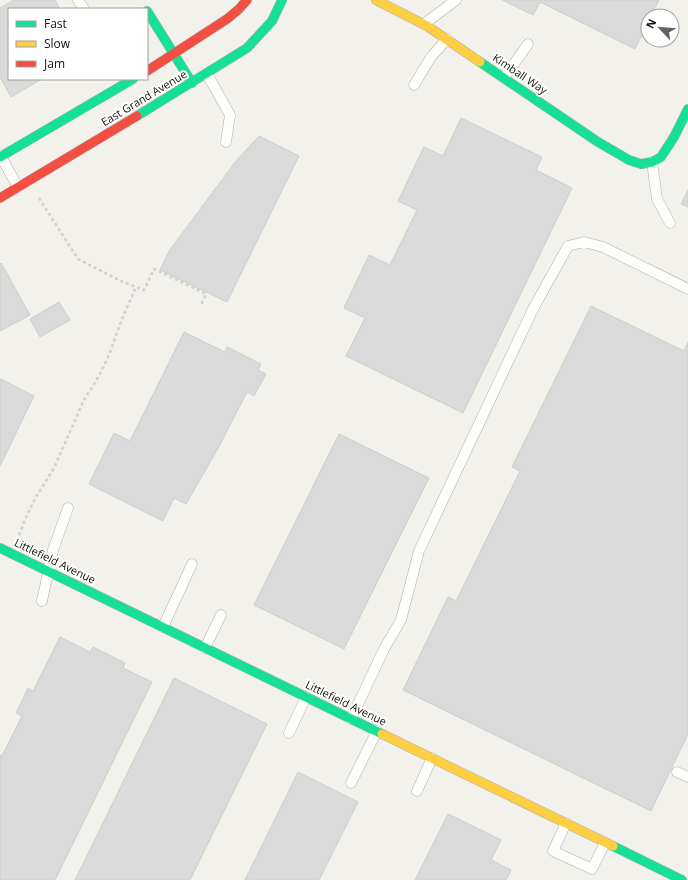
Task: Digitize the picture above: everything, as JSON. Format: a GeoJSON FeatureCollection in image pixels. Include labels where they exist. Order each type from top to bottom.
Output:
{"type":"FeatureCollection","features":[{"type":"Feature","properties":{"kind":"street","name":"East Grand Avenue"},"geometry":{"type":"LineString","coordinates":[[148,69],[227,19],[247,0]]}},
{"type":"Feature","properties":{"kind":"street","name":"East Grand Avenue"},"geometry":{"type":"LineString","coordinates":[[0,198],[192,84],[247,48],[272,21],[282,0]]}},
{"type":"Feature","properties":{"kind":"street","name":"Kimball Way"},"geometry":{"type":"LineString","coordinates":[[376,0],[424,24],[613,152],[628,160],[641,164],[652,162]]}},
{"type":"Feature","properties":{"kind":"street"},"geometry":{"type":"LineString","coordinates":[[148,13],[192,84]]}},
{"type":"Feature","properties":{"kind":"street","name":"East Grand Avenue"},"geometry":{"type":"LineString","coordinates":[[0,156],[131,80]]}},
{"type":"Feature","properties":{"kind":"street"},"geometry":{"type":"LineString","coordinates":[[652,162],[661,157],[667,149],[688,109]]}},
{"type":"Feature","properties":{"kind":"street","name":"Littlefield Avenue"},"geometry":{"type":"LineString","coordinates":[[0,548],[682,880]]}},
{"type":"Feature","properties":{"kind":"lane"},"geometry":{"type":"LineString","coordinates":[[424,24],[456,0]]}},
{"type":"Feature","properties":{"kind":"lane"},"geometry":{"type":"LineString","coordinates":[[414,85],[431,57],[447,39]]}},
{"type":"Feature","properties":{"kind":"lane"},"geometry":{"type":"LineString","coordinates":[[504,78],[528,44]]}},
{"type":"Feature","properties":{"kind":"lane"},"geometry":{"type":"LineString","coordinates":[[207,74],[230,115],[226,142]]}},
{"type":"Feature","properties":{"kind":"lane"},"geometry":{"type":"LineString","coordinates":[[0,156],[18,187]]}},
{"type":"Feature","properties":{"kind":"lane"},"geometry":{"type":"LineString","coordinates":[[652,162],[657,199],[670,223]]}},
{"type":"Feature","properties":{"kind":"lane"},"geometry":{"type":"LineString","coordinates":[[351,719],[384,649],[401,620],[419,550],[533,309],[568,246],[584,242],[603,247],[688,289]]}},
{"type":"Feature","properties":{"kind":"lane"},"geometry":{"type":"LineString","coordinates":[[42,601],[53,550],[68,508]]}},
{"type":"Feature","properties":{"kind":"lane"},"geometry":{"type":"LineString","coordinates":[[163,627],[192,564]]}},
{"type":"Feature","properties":{"kind":"lane"},"geometry":{"type":"LineString","coordinates":[[206,648],[222,615]]}},
{"type":"Feature","properties":{"kind":"lane"},"geometry":{"type":"LineString","coordinates":[[289,733],[306,697]]}},
{"type":"Feature","properties":{"kind":"lane"},"geometry":{"type":"LineString","coordinates":[[351,783],[377,731]]}},
{"type":"Feature","properties":{"kind":"lane"},"geometry":{"type":"LineString","coordinates":[[417,791],[432,758]]}},
{"type":"Feature","properties":{"kind":"lane"},"geometry":{"type":"LineString","coordinates":[[677,772],[688,777]]}},
{"type":"Feature","properties":{"kind":"lane"},"geometry":{"type":"LineString","coordinates":[[566,823],[553,851],[592,869],[605,843]]}},
{"type":"Feature","properties":{"kind":"path"},"geometry":{"type":"LineString","coordinates":[[28,181],[78,259],[121,281],[144,290],[154,269],[206,294],[201,305]]}},
{"type":"Feature","properties":{"kind":"path"},"geometry":{"type":"LineString","coordinates":[[10,552],[22,530],[36,496],[54,468],[84,400],[99,376],[109,355],[122,319],[136,287]]}},
{"type":"Feature","properties":{"kind":"building"},"geometry":{"type":"Polygon","coordinates":[[[14,0],[55,0],[59,8],[8,8],[8,80],[40,80],[11,97],[0,77],[0,8],[14,0]]]}},
{"type":"Feature","properties":{"kind":"building"},"geometry":{"type":"Polygon","coordinates":[[[502,0],[659,0],[655,8],[640,8],[640,39],[635,49],[540,2],[533,15],[502,0]]]}},
{"type":"Feature","properties":{"kind":"building"},"geometry":{"type":"Polygon","coordinates":[[[461,118],[542,157],[536,170],[572,188],[463,413],[346,356],[365,318],[344,308],[369,255],[390,265],[417,210],[398,201],[424,147],[443,156],[461,118]]]}},
{"type":"Feature","properties":{"kind":"building"},"geometry":{"type":"Polygon","coordinates":[[[259,136],[299,156],[227,302],[160,270],[169,251],[236,161],[259,136]]]}},
{"type":"Feature","properties":{"kind":"building"},"geometry":{"type":"Polygon","coordinates":[[[688,190],[688,207],[681,204],[688,190]]]}},
{"type":"Feature","properties":{"kind":"building"},"geometry":{"type":"Polygon","coordinates":[[[1,263],[30,315],[0,331],[0,264],[1,263]]]}},
{"type":"Feature","properties":{"kind":"building"},"geometry":{"type":"Polygon","coordinates":[[[59,302],[70,320],[40,337],[30,319],[59,302]]]}},
{"type":"Feature","properties":{"kind":"building"},"geometry":{"type":"Polygon","coordinates":[[[591,306],[684,351],[688,342],[688,734],[651,811],[403,690],[448,597],[456,601],[520,471],[512,467],[591,306]]]}},
{"type":"Feature","properties":{"kind":"building"},"geometry":{"type":"Polygon","coordinates":[[[184,332],[225,352],[227,347],[261,364],[258,370],[266,374],[254,396],[247,392],[217,450],[186,504],[174,498],[163,521],[89,484],[114,433],[130,441],[184,332]]]}},
{"type":"Feature","properties":{"kind":"building"},"geometry":{"type":"Polygon","coordinates":[[[1,379],[34,396],[0,466],[0,381],[1,379]]]}},
{"type":"Feature","properties":{"kind":"building"},"geometry":{"type":"Polygon","coordinates":[[[339,434],[429,478],[344,649],[254,605],[339,434]]]}},
{"type":"Feature","properties":{"kind":"building"},"geometry":{"type":"Polygon","coordinates":[[[60,637],[90,652],[93,647],[125,663],[123,668],[152,682],[55,880],[0,880],[0,755],[2,756],[22,716],[16,713],[28,688],[33,691],[60,637]]]}},
{"type":"Feature","properties":{"kind":"building"},"geometry":{"type":"Polygon","coordinates":[[[174,678],[267,724],[190,880],[75,880],[174,678]]]}},
{"type":"Feature","properties":{"kind":"building"},"geometry":{"type":"Polygon","coordinates":[[[298,772],[358,802],[319,880],[245,880],[298,772]]]}},
{"type":"Feature","properties":{"kind":"building"},"geometry":{"type":"Polygon","coordinates":[[[448,814],[501,840],[491,860],[511,870],[506,880],[415,880],[448,814]]]}},
{"type":"Feature","properties":{"kind":"traffic: fast"},"geometry":{"type":"LineString","coordinates":[[137,116],[247,48],[272,21],[282,0]]}},
{"type":"Feature","properties":{"kind":"traffic: fast"},"geometry":{"type":"LineString","coordinates":[[148,13],[192,83]]}},
{"type":"Feature","properties":{"kind":"traffic: fast"},"geometry":{"type":"LineString","coordinates":[[480,62],[598,142],[629,160],[641,164],[652,162],[661,157],[674,137],[688,109]]}},
{"type":"Feature","properties":{"kind":"traffic: fast"},"geometry":{"type":"LineString","coordinates":[[0,157],[131,80]]}},
{"type":"Feature","properties":{"kind":"traffic: fast"},"geometry":{"type":"LineString","coordinates":[[0,548],[382,734]]}},
{"type":"Feature","properties":{"kind":"traffic: fast"},"geometry":{"type":"LineString","coordinates":[[613,846],[682,880]]}},
{"type":"Feature","properties":{"kind":"traffic: slow"},"geometry":{"type":"LineString","coordinates":[[376,0],[427,26],[480,62]]}},
{"type":"Feature","properties":{"kind":"traffic: slow"},"geometry":{"type":"LineString","coordinates":[[382,734],[613,846]]}},
{"type":"Feature","properties":{"kind":"traffic: jam"},"geometry":{"type":"LineString","coordinates":[[148,70],[227,19],[247,0]]}},
{"type":"Feature","properties":{"kind":"traffic: jam"},"geometry":{"type":"LineString","coordinates":[[0,198],[137,116]]}}]}
